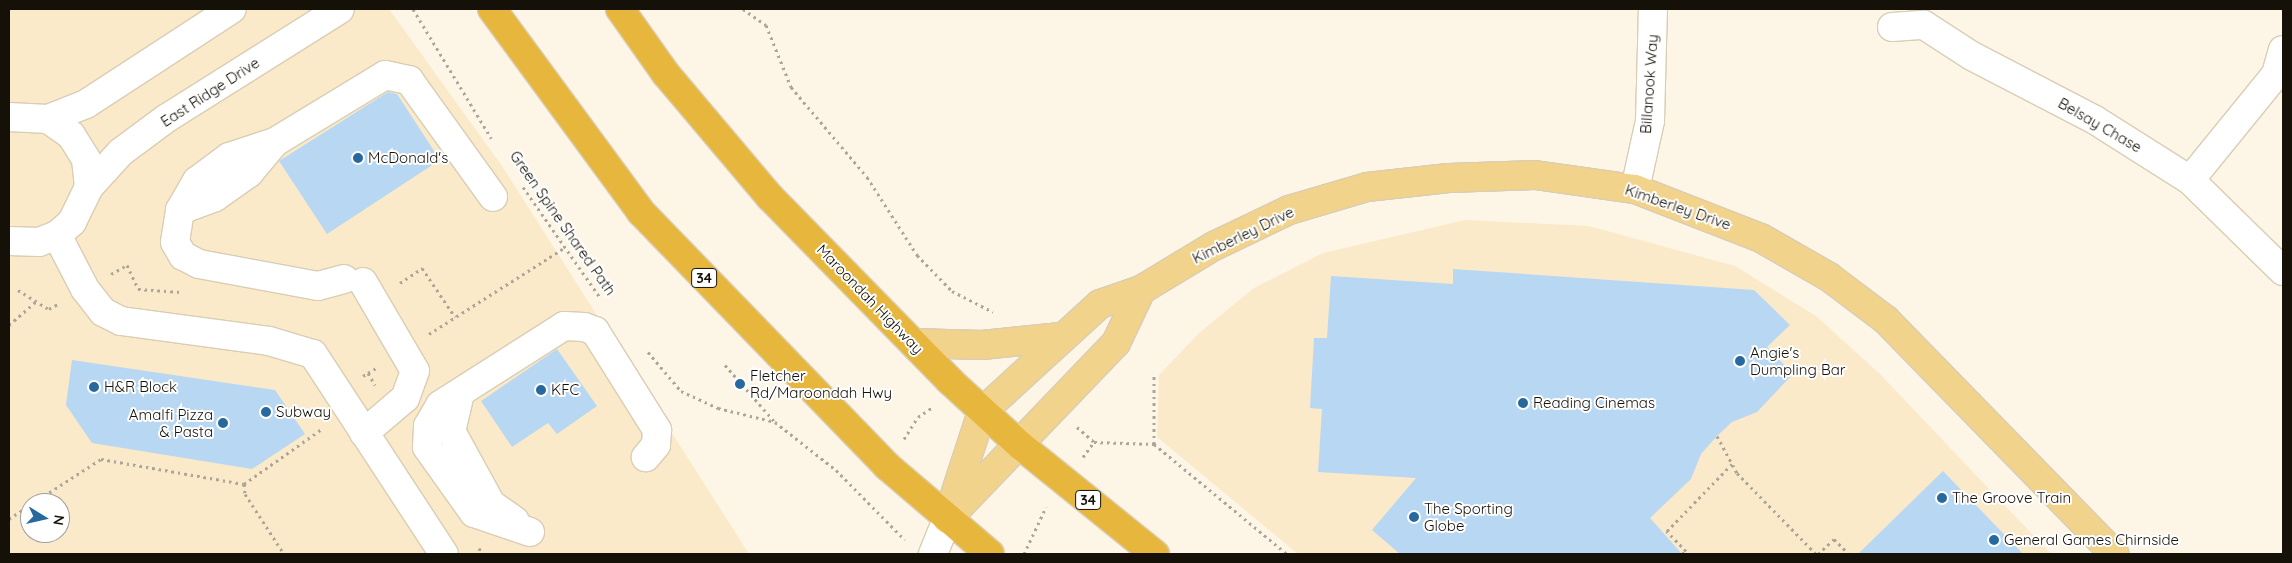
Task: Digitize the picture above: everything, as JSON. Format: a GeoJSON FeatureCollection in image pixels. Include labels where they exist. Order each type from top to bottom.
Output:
{"type":"FeatureCollection","features":[{"type":"Feature","properties":{"kind":"highway","name":"34"},"geometry":{"type":"LineString","coordinates":[[492,9],[640,212],[887,466],[990,554]]}},
{"type":"Feature","properties":{"kind":"highway","name":"Maroondah Highway"},"geometry":{"type":"LineString","coordinates":[[620,9],[666,74],[770,197],[913,344],[982,412],[1021,446],[1156,554]]}},
{"type":"Feature","properties":{"kind":"main road","name":"Kimberley Drive"},"geometry":{"type":"LineString","coordinates":[[947,519],[982,412],[1061,337],[1100,304],[1141,290],[1214,246],[1289,210],[1367,187],[1449,178],[1535,175],[1635,189],[1761,238],[1829,277],[1879,314],[2114,554]]}},
{"type":"Feature","properties":{"kind":"main road"},"geometry":{"type":"LineString","coordinates":[[947,519],[1059,408],[1116,343],[1141,290]]}},
{"type":"Feature","properties":{"kind":"main road"},"geometry":{"type":"LineString","coordinates":[[913,344],[1003,343],[1061,337]]}},
{"type":"Feature","properties":{"kind":"street"},"geometry":{"type":"LineString","coordinates":[[9,117],[48,119],[86,104],[232,9]]}},
{"type":"Feature","properties":{"kind":"street","name":"East Ridge Drive"},"geometry":{"type":"LineString","coordinates":[[88,187],[121,152],[167,118],[340,9]]}},
{"type":"Feature","properties":{"kind":"street","name":"Billanook Way"},"geometry":{"type":"LineString","coordinates":[[1635,189],[1650,121],[1653,9]]}},
{"type":"Feature","properties":{"kind":"street","name":"Belsay Chase"},"geometry":{"type":"LineString","coordinates":[[1892,26],[1930,17],[1972,56],[2095,120],[2190,180],[2283,271]]}},
{"type":"Feature","properties":{"kind":"street"},"geometry":{"type":"LineString","coordinates":[[2190,180],[2281,65]]}},
{"type":"Feature","properties":{"kind":"street"},"geometry":{"type":"LineString","coordinates":[[364,433],[391,410],[412,386],[415,370],[406,349],[353,280],[318,286],[199,264],[183,256],[175,242],[180,210],[215,197],[236,182],[275,142],[385,75],[400,74],[409,80],[493,197]]}},
{"type":"Feature","properties":{"kind":"street"},"geometry":{"type":"LineString","coordinates":[[9,241],[39,242],[57,235],[72,222],[88,187],[86,159],[76,143],[48,119]]}},
{"type":"Feature","properties":{"kind":"street"},"geometry":{"type":"LineString","coordinates":[[57,235],[85,289],[103,312],[121,321],[297,347],[313,354],[444,554]]}},
{"type":"Feature","properties":{"kind":"street"},"geometry":{"type":"LineString","coordinates":[[530,532],[492,504],[451,431],[460,393],[564,326],[584,327],[595,332],[657,430],[656,445],[646,457]]}},
{"type":"Feature","properties":{"kind":"street"},"geometry":{"type":"LineString","coordinates":[[923,551],[947,519]]}},
{"type":"Feature","properties":{"kind":"path","name":"Green Spine Shared Path"},"geometry":{"type":"LineString","coordinates":[[413,9],[497,147]]}},
{"type":"Feature","properties":{"kind":"path"},"geometry":{"type":"LineString","coordinates":[[743,9],[766,25],[791,87],[867,177],[917,255],[952,291],[1002,316],[1003,343]]}},
{"type":"Feature","properties":{"kind":"path","name":"Green Spine Shared Path"},"geometry":{"type":"LineString","coordinates":[[517,178],[564,248],[609,308]]}},
{"type":"Feature","properties":{"kind":"path"},"geometry":{"type":"LineString","coordinates":[[338,393],[564,248]]}},
{"type":"Feature","properties":{"kind":"path"},"geometry":{"type":"LineString","coordinates":[[400,283],[422,268],[456,317]]}},
{"type":"Feature","properties":{"kind":"path"},"geometry":{"type":"LineString","coordinates":[[9,325],[36,301]]}},
{"type":"Feature","properties":{"kind":"path"},"geometry":{"type":"LineString","coordinates":[[642,346],[681,390],[718,408],[775,422]]}},
{"type":"Feature","properties":{"kind":"path"},"geometry":{"type":"LineString","coordinates":[[725,365],[775,422],[836,470],[864,500],[923,551]]}},
{"type":"Feature","properties":{"kind":"path"},"geometry":{"type":"LineString","coordinates":[[368,373],[391,410]]}},
{"type":"Feature","properties":{"kind":"path"},"geometry":{"type":"LineString","coordinates":[[1154,375],[1154,444]]}},
{"type":"Feature","properties":{"kind":"path"},"geometry":{"type":"LineString","coordinates":[[864,500],[918,417],[959,390]]}},
{"type":"Feature","properties":{"kind":"path"},"geometry":{"type":"LineString","coordinates":[[1059,408],[1094,442],[1154,444],[1287,554]]}},
{"type":"Feature","properties":{"kind":"path"},"geometry":{"type":"LineString","coordinates":[[48,493],[101,459],[244,484],[324,428],[320,422]]}},
{"type":"Feature","properties":{"kind":"path"},"geometry":{"type":"LineString","coordinates":[[1717,436],[1738,473],[1817,554],[1834,539],[1849,554]]}},
{"type":"Feature","properties":{"kind":"path"},"geometry":{"type":"LineString","coordinates":[[1682,554],[1686,551],[1667,531],[1733,463]]}},
{"type":"Feature","properties":{"kind":"path"},"geometry":{"type":"LineString","coordinates":[[244,484],[245,494],[284,554]]}},
{"type":"Feature","properties":{"kind":"path"},"geometry":{"type":"LineString","coordinates":[[9,519],[20,512]]}},
{"type":"Feature","properties":{"kind":"path"},"geometry":{"type":"LineString","coordinates":[[472,538],[482,554]]}},
{"type":"Feature","properties":{"kind":"shaded area"},"geometry":{"type":"Polygon","coordinates":[[[9,9],[389,9],[502,166],[749,554],[9,554],[9,9]]]}},
{"type":"Feature","properties":{"kind":"shaded area"},"geometry":{"type":"Polygon","coordinates":[[[1465,220],[1589,226],[1735,266],[1816,316],[1881,375],[2051,554],[1298,554],[1157,437],[1159,375],[1199,333],[1254,288],[1323,253],[1465,220]]]}},
{"type":"Feature","properties":{"kind":"building","name":"McDonald's"},"geometry":{"type":"Polygon","coordinates":[[[388,92],[397,94],[440,160],[327,234],[279,161],[388,92]]]}},
{"type":"Feature","properties":{"kind":"building","name":"Reading Cinemas"},"geometry":{"type":"Polygon","coordinates":[[[1453,269],[1754,290],[1790,325],[1767,347],[1793,374],[1757,412],[1732,422],[1717,436],[1701,454],[1691,479],[1650,518],[1682,554],[1400,554],[1372,530],[1416,478],[1318,472],[1322,409],[1310,408],[1314,338],[1327,338],[1331,276],[1453,284],[1453,269]]]}},
{"type":"Feature","properties":{"kind":"building","name":"KFC"},"geometry":{"type":"Polygon","coordinates":[[[557,349],[597,406],[557,434],[548,423],[512,447],[481,401],[557,349]]]}},
{"type":"Feature","properties":{"kind":"building"},"geometry":{"type":"Polygon","coordinates":[[[72,360],[275,390],[305,434],[252,469],[92,443],[66,405],[72,360]]]}},
{"type":"Feature","properties":{"kind":"building","name":"The Groove Train"},"geometry":{"type":"Polygon","coordinates":[[[1943,471],[2023,554],[1858,554],[1943,471]]]}},
{"type":"Feature","properties":{"kind":"place","name":"McDonald's"},"geometry":{"type":"Point","coordinates":[358,158]}},
{"type":"Feature","properties":{"kind":"place","name":"Angie's Dumpling Bar"},"geometry":{"type":"Point","coordinates":[1740,361]}},
{"type":"Feature","properties":{"kind":"place","name":"Fletcher Rd/Maroondah Hwy"},"geometry":{"type":"Point","coordinates":[740,384]}},
{"type":"Feature","properties":{"kind":"place","name":"H&R Block"},"geometry":{"type":"Point","coordinates":[94,387]}},
{"type":"Feature","properties":{"kind":"place","name":"KFC"},"geometry":{"type":"Point","coordinates":[541,390]}},
{"type":"Feature","properties":{"kind":"place","name":"Reading Cinemas"},"geometry":{"type":"Point","coordinates":[1523,403]}},
{"type":"Feature","properties":{"kind":"place","name":"Subway"},"geometry":{"type":"Point","coordinates":[266,412]}},
{"type":"Feature","properties":{"kind":"place","name":"Amalfi Pizza & Pasta"},"geometry":{"type":"Point","coordinates":[223,423]}},
{"type":"Feature","properties":{"kind":"place","name":"The Groove Train"},"geometry":{"type":"Point","coordinates":[1942,498]}},
{"type":"Feature","properties":{"kind":"place","name":"The Sporting Globe"},"geometry":{"type":"Point","coordinates":[1414,517]}},
{"type":"Feature","properties":{"kind":"place","name":"General Games Chirnside"},"geometry":{"type":"Point","coordinates":[1994,540]}}]}
